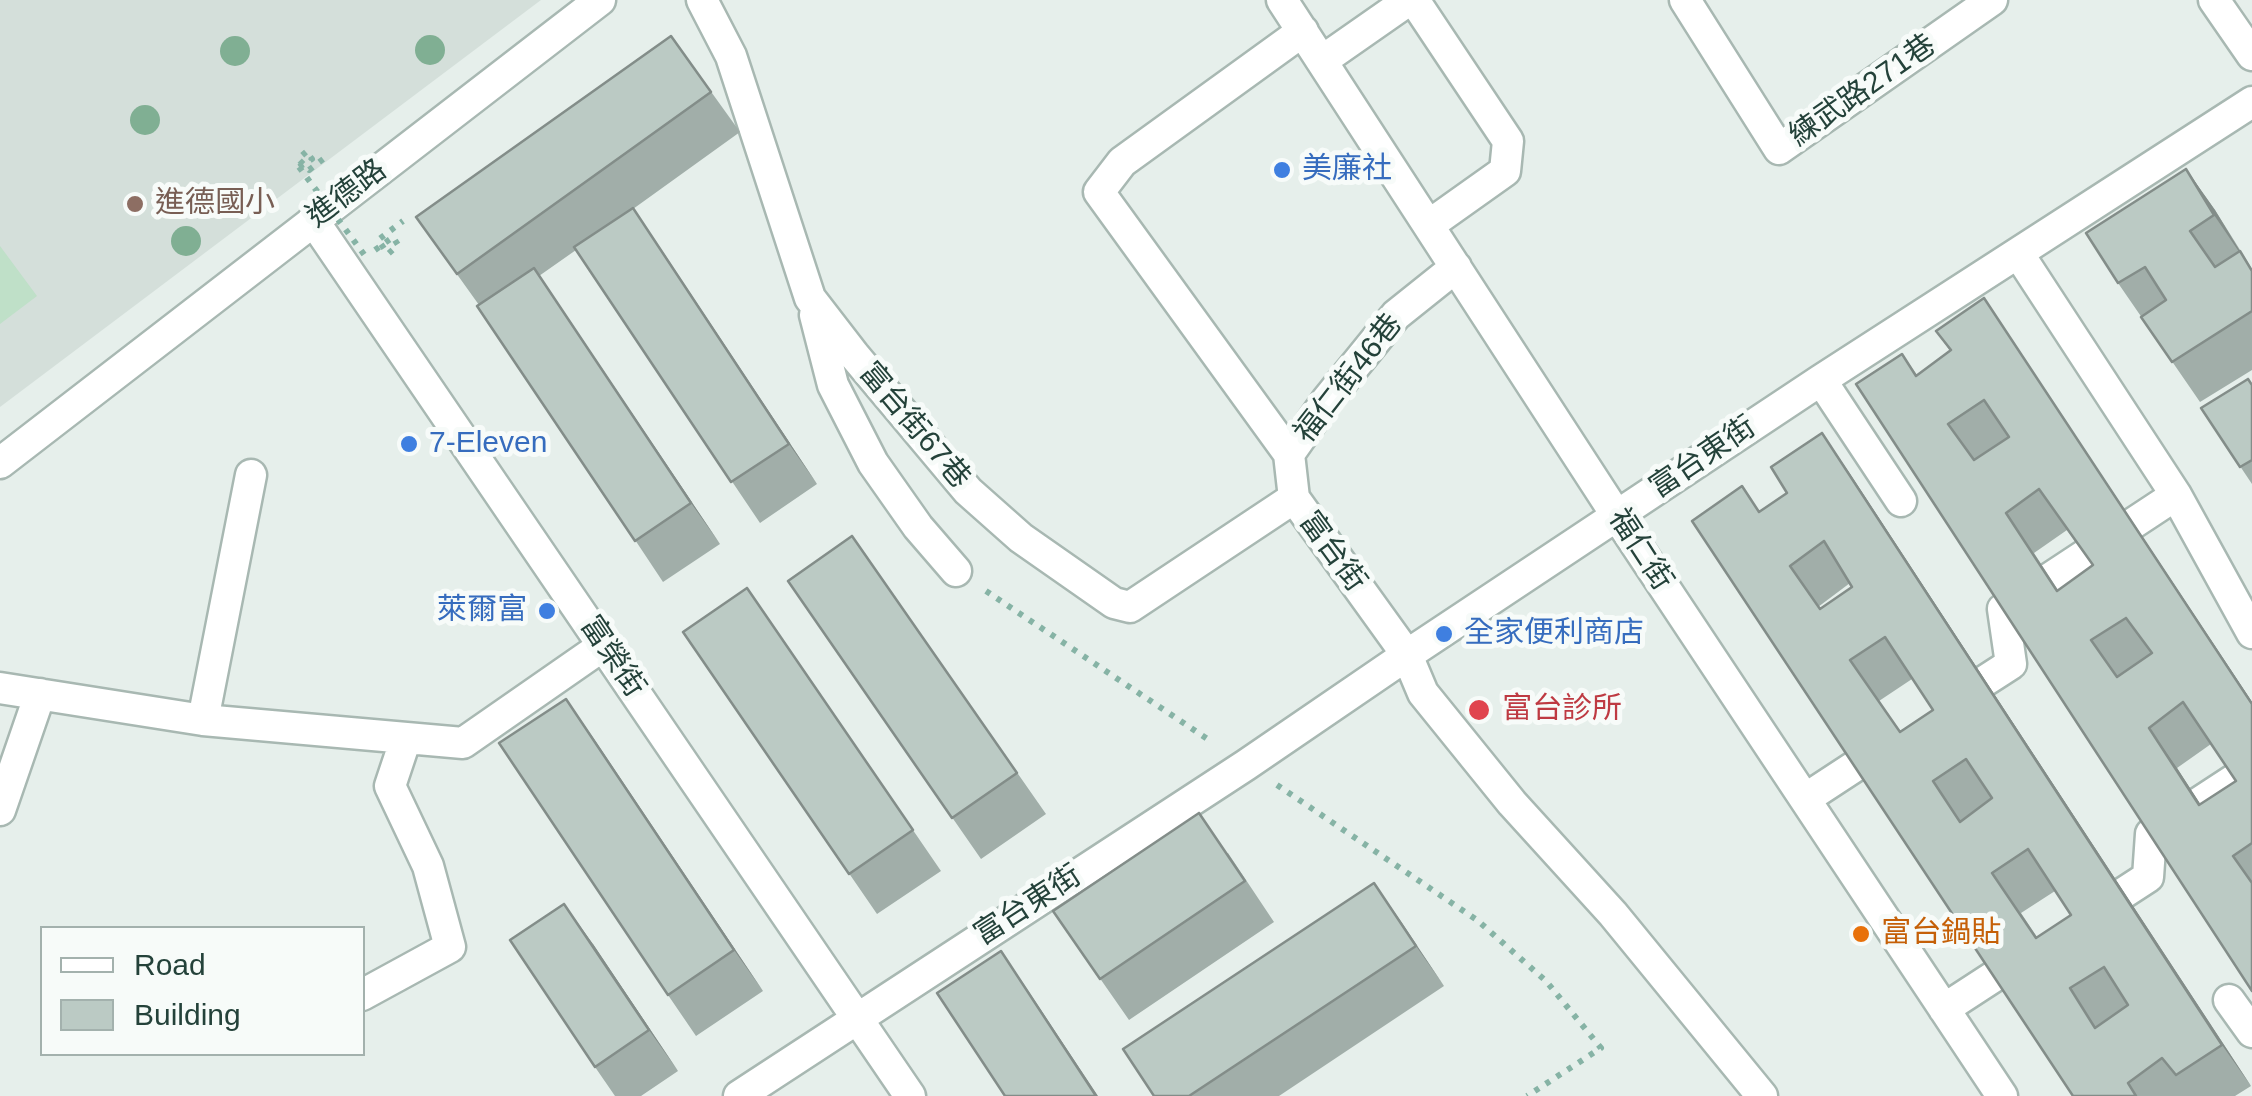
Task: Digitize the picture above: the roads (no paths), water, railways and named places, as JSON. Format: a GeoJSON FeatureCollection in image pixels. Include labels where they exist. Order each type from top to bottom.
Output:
{"type":"FeatureCollection","features":[{"type":"Feature","properties":{"kind":"street","name":"進德路"},"geometry":{"type":"LineString","coordinates":[[0,463],[600,0]]}},
{"type":"Feature","properties":{"kind":"street","name":"富台街67巷"},"geometry":{"type":"LineString","coordinates":[[702,0],[731,56],[810,298],[968,491],[1022,538],[1114,603],[1130,607],[1294,498]]}},
{"type":"Feature","properties":{"kind":"street","name":"福仁街"},"geometry":{"type":"LineString","coordinates":[[1282,0],[1617,516],[2002,1096]]}},
{"type":"Feature","properties":{"kind":"street"},"geometry":{"type":"LineString","coordinates":[[1323,60],[1412,0],[1508,140],[1505,172],[1429,225]]}},
{"type":"Feature","properties":{"kind":"street","name":"練武路271巷"},"geometry":{"type":"LineString","coordinates":[[1684,0],[1779,149],[1992,0]]}},
{"type":"Feature","properties":{"kind":"street"},"geometry":{"type":"LineString","coordinates":[[2214,0],[2252,55]]}},
{"type":"Feature","properties":{"kind":"street"},"geometry":{"type":"LineString","coordinates":[[1290,454],[1100,192],[1122,162],[1303,31]]}},
{"type":"Feature","properties":{"kind":"street","name":"富台東街"},"geometry":{"type":"LineString","coordinates":[[739,1096],[1246,765],[1821,380],[2252,102]]}},
{"type":"Feature","properties":{"kind":"street","name":"富榮街"},"geometry":{"type":"LineString","coordinates":[[313,220],[910,1096]]}},
{"type":"Feature","properties":{"kind":"street"},"geometry":{"type":"LineString","coordinates":[[2018,253],[2176,495],[2252,633]]}},
{"type":"Feature","properties":{"kind":"street","name":"福仁街46巷"},"geometry":{"type":"LineString","coordinates":[[1290,454],[1327,400],[1396,315],[1456,267]]}},
{"type":"Feature","properties":{"kind":"street"},"geometry":{"type":"LineString","coordinates":[[810,298],[834,386],[873,463],[918,527],[956,571]]}},
{"type":"Feature","properties":{"kind":"street"},"geometry":{"type":"LineString","coordinates":[[1821,380],[1901,501]]}},
{"type":"Feature","properties":{"kind":"street","name":"富台街"},"geometry":{"type":"LineString","coordinates":[[1290,454],[1294,498],[1406,655],[1423,693],[1512,804],[1613,914],[1762,1096]]}},
{"type":"Feature","properties":{"kind":"street"},"geometry":{"type":"LineString","coordinates":[[203,720],[251,475]]}},
{"type":"Feature","properties":{"kind":"street"},"geometry":{"type":"LineString","coordinates":[[1805,800],[2011,664],[2004,608],[2176,495]]}},
{"type":"Feature","properties":{"kind":"street"},"geometry":{"type":"LineString","coordinates":[[0,688],[203,720],[463,743],[604,645]]}},
{"type":"Feature","properties":{"kind":"street"},"geometry":{"type":"LineString","coordinates":[[0,810],[40,694]]}},
{"type":"Feature","properties":{"kind":"street"},"geometry":{"type":"LineString","coordinates":[[365,993],[450,947],[428,866],[390,786],[406,738]]}},
{"type":"Feature","properties":{"kind":"street"},"geometry":{"type":"LineString","coordinates":[[1944,1009],[2148,877],[2151,834],[2252,768]]}},
{"type":"Feature","properties":{"kind":"street"},"geometry":{"type":"LineString","coordinates":[[2229,1000],[2252,1032]]}},
{"type":"Feature","properties":{"kind":"place","name":"美廉社"},"geometry":{"type":"Point","coordinates":[1282,170]}},
{"type":"Feature","properties":{"kind":"place","name":"進德國小"},"geometry":{"type":"Point","coordinates":[135,204]}},
{"type":"Feature","properties":{"kind":"place","name":"7-Eleven"},"geometry":{"type":"Point","coordinates":[409,444]}},
{"type":"Feature","properties":{"kind":"place","name":"萊爾富"},"geometry":{"type":"Point","coordinates":[547,611]}},
{"type":"Feature","properties":{"kind":"place","name":"全家便利商店"},"geometry":{"type":"Point","coordinates":[1444,634]}},
{"type":"Feature","properties":{"kind":"place","name":"富台診所"},"geometry":{"type":"Point","coordinates":[1479,710]}},
{"type":"Feature","properties":{"kind":"place","name":"富台鍋貼"},"geometry":{"type":"Point","coordinates":[1861,934]}}]}
